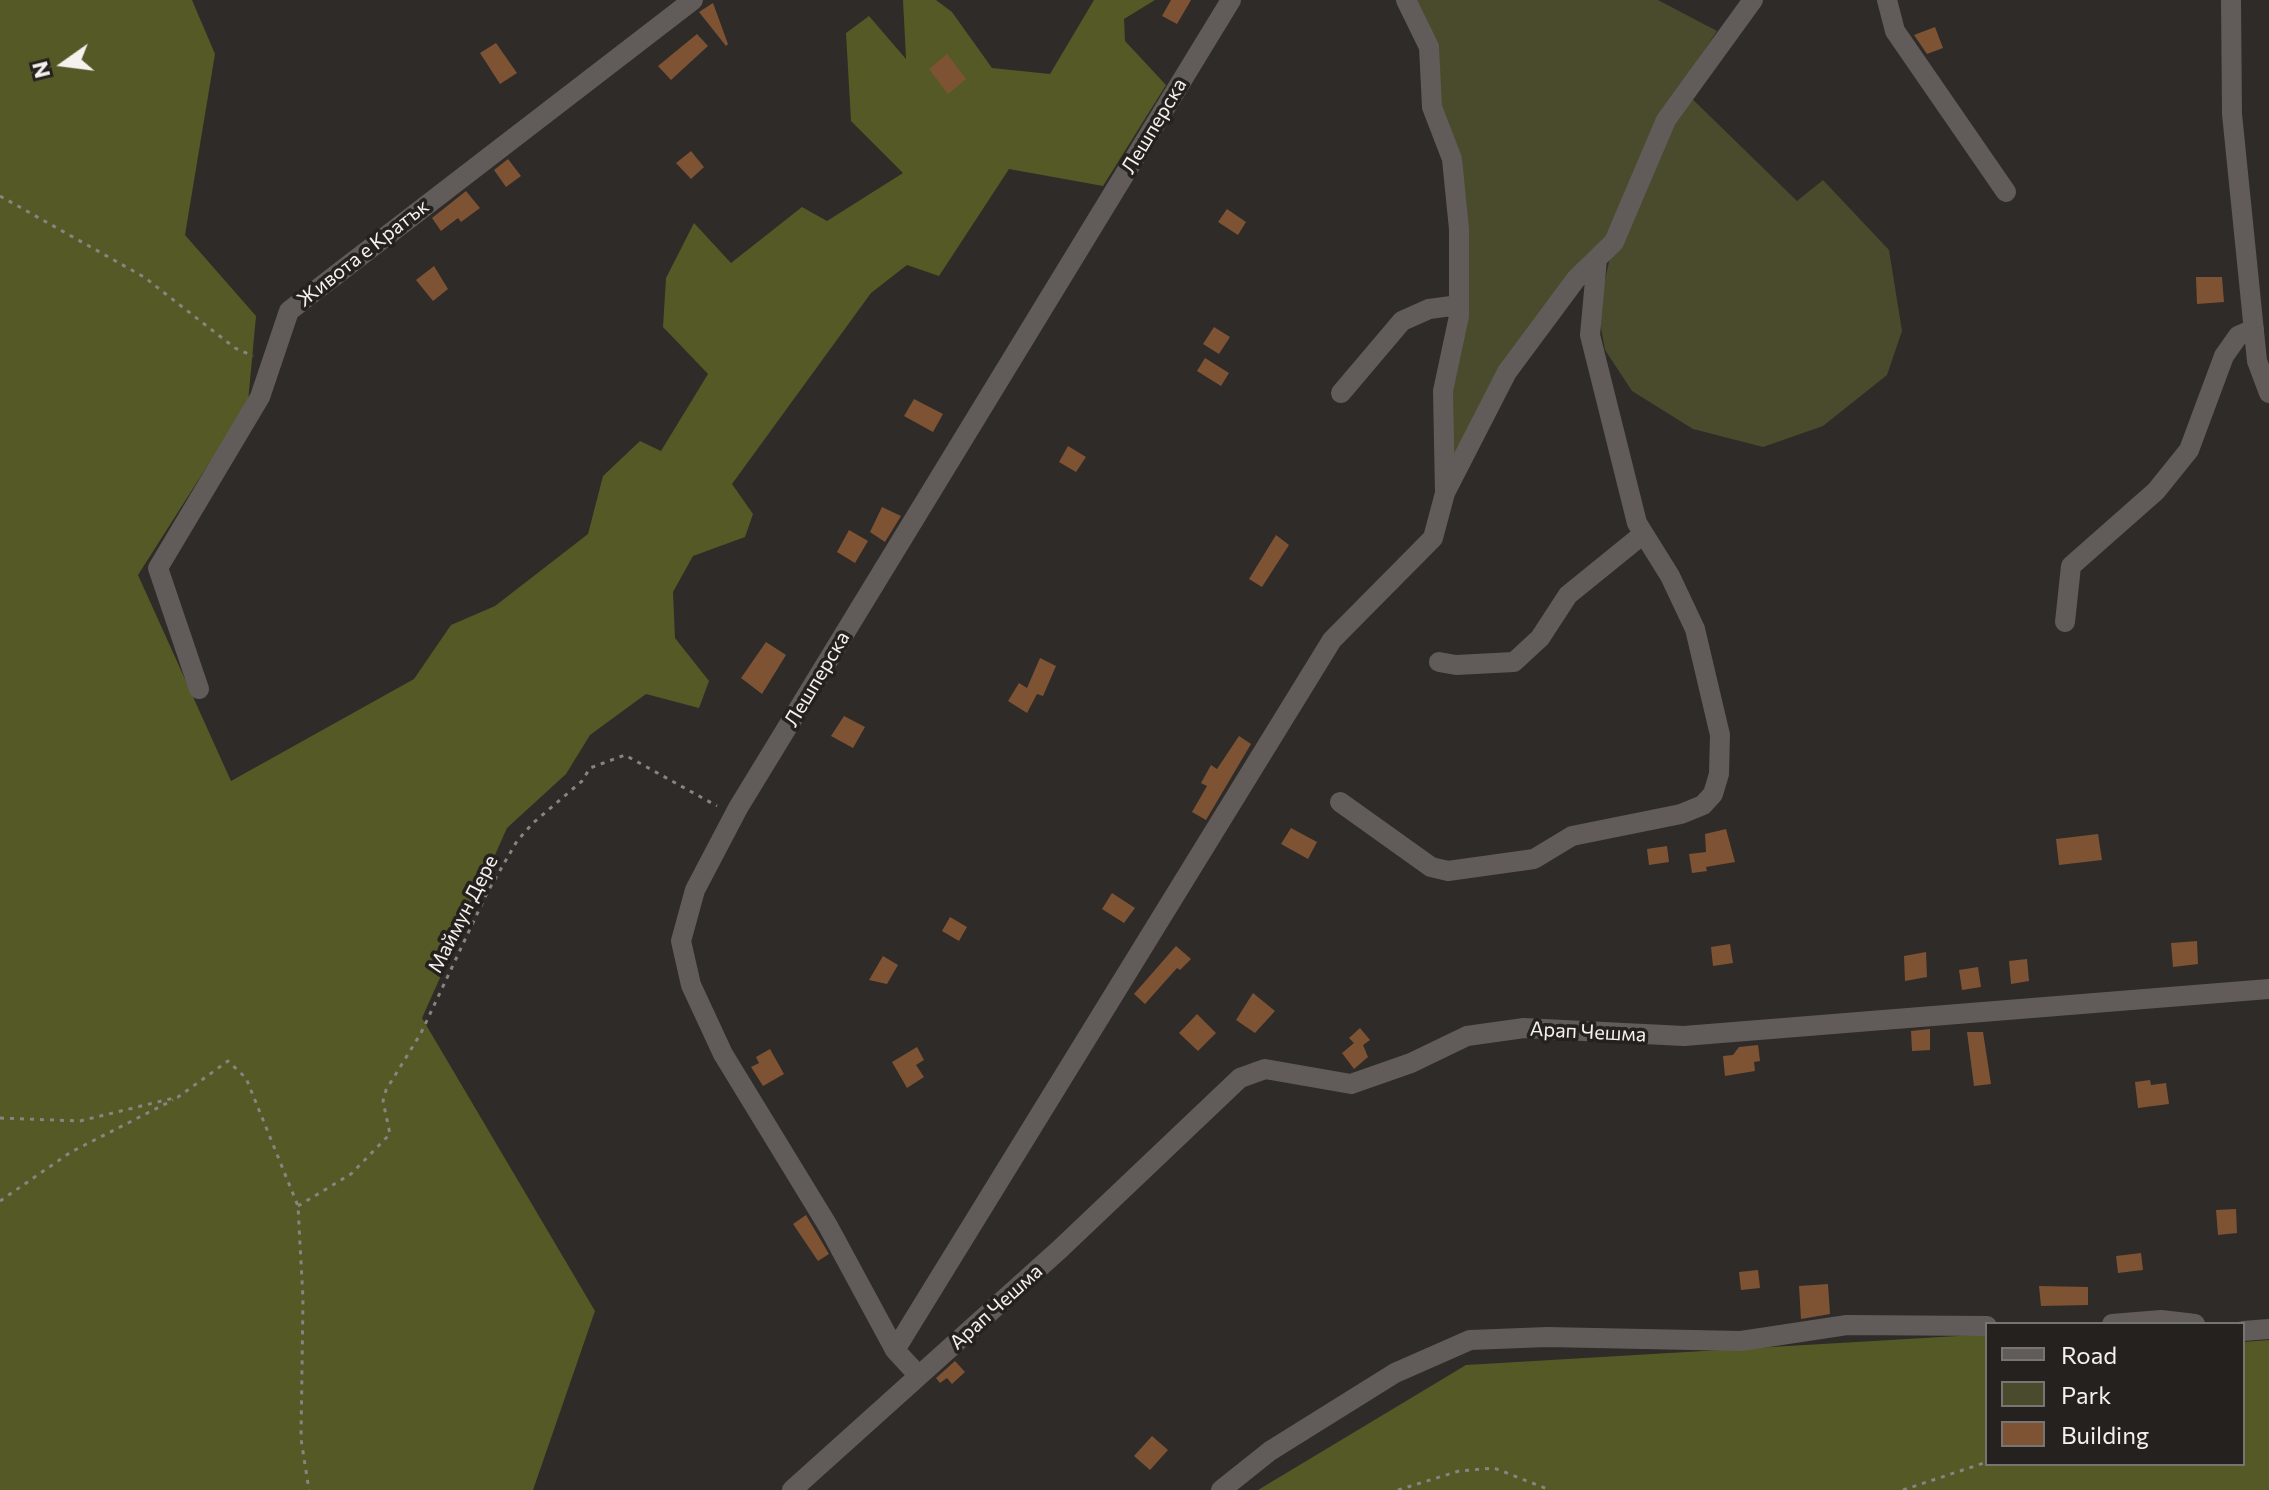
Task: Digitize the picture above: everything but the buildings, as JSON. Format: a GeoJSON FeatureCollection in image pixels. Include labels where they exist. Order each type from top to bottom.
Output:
{"type":"FeatureCollection","features":[{"type":"Feature","properties":{"kind":"street","name":"Живота е Кратък"},"geometry":{"type":"LineString","coordinates":[[199,689],[158,568],[260,397],[289,311],[693,0]]}},
{"type":"Feature","properties":{"kind":"street","name":"Лешперска"},"geometry":{"type":"LineString","coordinates":[[919,1376],[895,1350],[828,1226],[723,1054],[691,985],[681,941],[695,890],[733,817],[1231,0]]}},
{"type":"Feature","properties":{"kind":"street"},"geometry":{"type":"LineString","coordinates":[[1406,0],[1429,47],[1432,107],[1452,159],[1459,229],[1459,305],[1443,391],[1445,493]]}},
{"type":"Feature","properties":{"kind":"street"},"geometry":{"type":"LineString","coordinates":[[895,1350],[1332,640],[1433,538],[1445,493],[1507,372],[1576,279],[1614,242],[1666,120],[1753,0]]}},
{"type":"Feature","properties":{"kind":"street"},"geometry":{"type":"LineString","coordinates":[[1887,0],[1895,31],[2006,192]]}},
{"type":"Feature","properties":{"kind":"street"},"geometry":{"type":"LineString","coordinates":[[2231,0],[2232,114],[2257,361],[2269,393]]}},
{"type":"Feature","properties":{"kind":"street"},"geometry":{"type":"LineString","coordinates":[[1340,802],[1431,867],[1448,871],[1534,859],[1572,836],[1681,814],[1703,805],[1713,794],[1719,774],[1720,735],[1708,681],[1689,615],[1670,576],[1642,535],[1590,335],[1597,259]]}},
{"type":"Feature","properties":{"kind":"street"},"geometry":{"type":"LineString","coordinates":[[1341,393],[1402,321],[1429,309],[1459,305]]}},
{"type":"Feature","properties":{"kind":"street"},"geometry":{"type":"LineString","coordinates":[[2065,622],[2071,566],[2156,491],[2189,450],[2202,423],[2224,356],[2238,336],[2254,329]]}},
{"type":"Feature","properties":{"kind":"street"},"geometry":{"type":"LineString","coordinates":[[1439,662],[1456,665],[1514,662],[1540,638],[1568,595],[1642,535]]}},
{"type":"Feature","properties":{"kind":"street","name":"Арап Чешма"},"geometry":{"type":"LineString","coordinates":[[792,1490],[1060,1249],[1240,1078],[1265,1069],[1351,1084],[1411,1063],[1467,1036],[1524,1028],[1684,1036],[2269,989]]}},
{"type":"Feature","properties":{"kind":"street"},"geometry":{"type":"LineString","coordinates":[[2136,1322],[2178,1322]]}},
{"type":"Feature","properties":{"kind":"street"},"geometry":{"type":"LineString","coordinates":[[1221,1490],[1270,1451],[1395,1373],[1470,1340],[1547,1337],[1741,1341],[1847,1325],[1985,1326]]}},
{"type":"Feature","properties":{"kind":"street"},"geometry":{"type":"LineString","coordinates":[[2245,1331],[2269,1329]]}},
{"type":"Feature","properties":{"kind":"path"},"geometry":{"type":"LineString","coordinates":[[0,196],[144,277],[235,348],[271,364]]}},
{"type":"Feature","properties":{"kind":"path","name":"Маймун Дере"},"geometry":{"type":"LineString","coordinates":[[298,1206],[351,1174],[390,1134],[383,1101],[386,1090],[421,1033],[487,893],[517,841],[582,781],[590,768],[625,755],[733,817]]}},
{"type":"Feature","properties":{"kind":"path"},"geometry":{"type":"LineString","coordinates":[[0,1201],[71,1152],[178,1097],[228,1061],[246,1078],[298,1206],[303,1299],[301,1439],[309,1490]]}},
{"type":"Feature","properties":{"kind":"path"},"geometry":{"type":"LineString","coordinates":[[0,1118],[80,1121],[178,1097]]}},
{"type":"Feature","properties":{"kind":"path"},"geometry":{"type":"LineString","coordinates":[[1903,1490],[1985,1463]]}},
{"type":"Feature","properties":{"kind":"path"},"geometry":{"type":"LineString","coordinates":[[1398,1490],[1459,1471],[1494,1468],[1550,1490]]}},
{"type":"Feature","properties":{"kind":"green space"},"geometry":{"type":"Polygon","coordinates":[[[0,0],[192,0],[215,54],[185,235],[256,316],[248,402],[138,575],[231,781],[414,679],[451,625],[495,606],[588,534],[603,476],[640,441],[661,451],[708,374],[663,327],[666,278],[694,223],[731,263],[802,207],[827,221],[903,173],[851,121],[846,33],[869,16],[906,59],[903,0],[936,0],[952,12],[992,68],[1050,74],[1094,0],[1155,0],[1124,19],[1125,41],[1166,85],[1103,186],[1009,169],[939,276],[907,265],[871,293],[732,484],[753,514],[745,537],[693,556],[673,592],[675,638],[709,681],[699,708],[646,694],[590,735],[566,774],[507,828],[422,1018],[595,1311],[533,1490],[0,1490],[0,0]]]}},
{"type":"Feature","properties":{"kind":"green space"},"geometry":{"type":"Polygon","coordinates":[[[1406,0],[1658,0],[1717,31],[1680,87],[1797,201],[1823,180],[1889,250],[1902,331],[1887,375],[1823,426],[1763,447],[1693,429],[1632,391],[1605,350],[1598,311],[1613,244],[1507,372],[1445,493],[1459,229],[1429,47],[1406,0]]]}},
{"type":"Feature","properties":{"kind":"green space"},"geometry":{"type":"Polygon","coordinates":[[[1985,1335],[1985,1466],[2245,1466],[2245,1342],[2269,1340],[2269,1490],[1258,1490],[1466,1365],[1985,1335]]]}}]}
